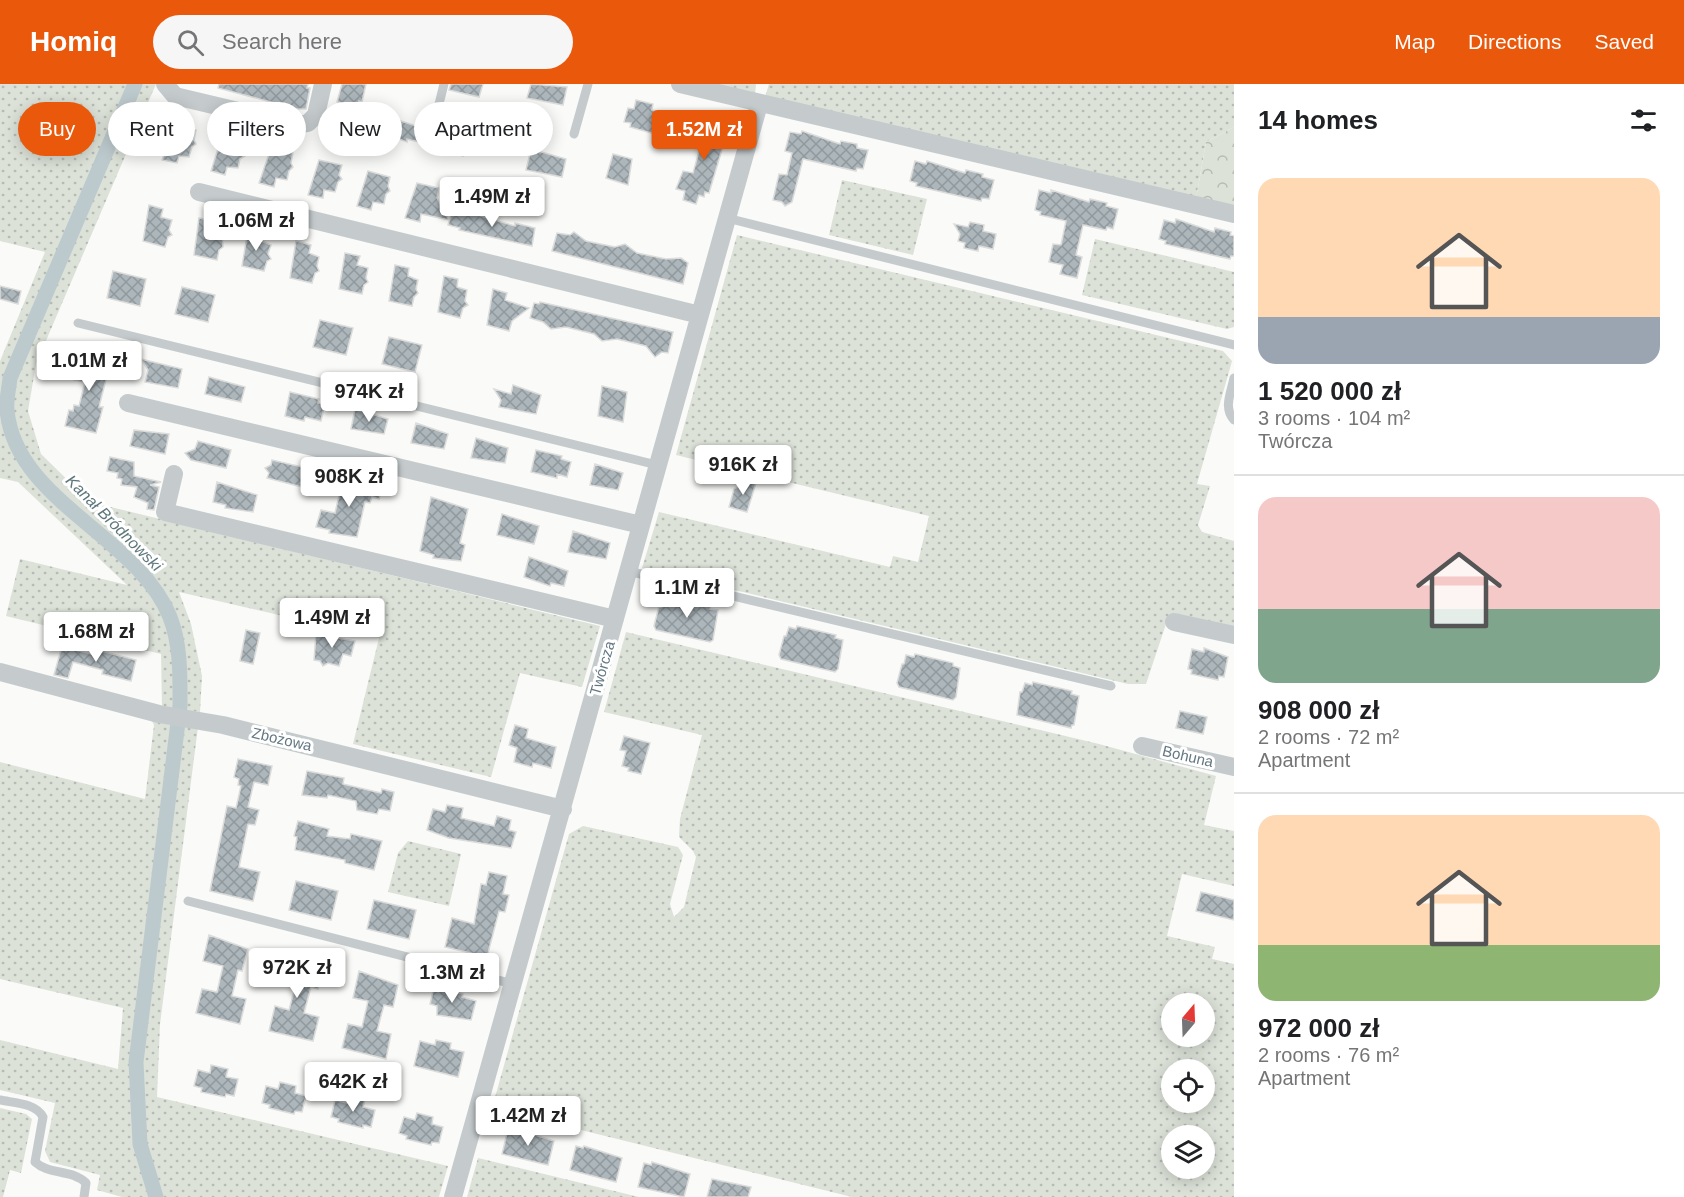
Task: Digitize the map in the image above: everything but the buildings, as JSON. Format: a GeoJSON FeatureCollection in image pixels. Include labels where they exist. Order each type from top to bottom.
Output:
{"type":"FeatureCollection","features":[{"type":"Feature","properties":{"kind":"street"},"geometry":{"type":"LineString","coordinates":[[165,84],[175,96],[297,125],[309,123],[316,115],[323,84]]}},
{"type":"Feature","properties":{"kind":"street"},"geometry":{"type":"LineString","coordinates":[[680,84],[1234,214]]}},
{"type":"Feature","properties":{"kind":"street","name":"Twórcza"},"geometry":{"type":"LineString","coordinates":[[453,1197],[759,104]]}},
{"type":"Feature","properties":{"kind":"street"},"geometry":{"type":"LineString","coordinates":[[199,192],[700,315]]}},
{"type":"Feature","properties":{"kind":"street"},"geometry":{"type":"LineString","coordinates":[[128,402],[640,525]]}},
{"type":"Feature","properties":{"kind":"street"},"geometry":{"type":"LineString","coordinates":[[174,474],[165,512],[615,619]]}},
{"type":"Feature","properties":{"kind":"street"},"geometry":{"type":"LineString","coordinates":[[1174,622],[1234,635]]}},
{"type":"Feature","properties":{"kind":"street","name":"Zbożowa"},"geometry":{"type":"LineString","coordinates":[[0,672],[159,714],[196,720],[562,808]]}},
{"type":"Feature","properties":{"kind":"street","name":"Bohuna"},"geometry":{"type":"LineString","coordinates":[[1142,746],[1234,767]]}},
{"type":"Feature","properties":{"kind":"lane"},"geometry":{"type":"LineString","coordinates":[[440,102],[444,84]]}},
{"type":"Feature","properties":{"kind":"lane"},"geometry":{"type":"LineString","coordinates":[[574,134],[588,84]]}},
{"type":"Feature","properties":{"kind":"lane"},"geometry":{"type":"LineString","coordinates":[[727,218],[1234,345]]}},
{"type":"Feature","properties":{"kind":"lane"},"geometry":{"type":"LineString","coordinates":[[78,323],[657,465]]}},
{"type":"Feature","properties":{"kind":"lane"},"geometry":{"type":"LineString","coordinates":[[1234,378],[1228,405],[1228,413],[1234,420]]}},
{"type":"Feature","properties":{"kind":"lane"},"geometry":{"type":"LineString","coordinates":[[628,571],[1111,686]]}},
{"type":"Feature","properties":{"kind":"lane"},"geometry":{"type":"LineString","coordinates":[[188,902],[513,984]]}},
{"type":"Feature","properties":{"kind":"lane"},"geometry":{"type":"LineString","coordinates":[[0,1100],[34,1108],[41,1113],[43,1117],[35,1162],[42,1167],[80,1178],[86,1183],[84,1197]]}},
{"type":"Feature","properties":{"kind":"green space"},"geometry":{"type":"Polygon","coordinates":[[[0,84],[156,84],[148,102],[108,102],[108,156],[125,156],[36,364],[28,411],[41,454],[90,502],[600,626],[582,687],[520,673],[491,777],[353,744],[379,638],[179,592],[191,624],[202,676],[200,712],[162,708],[161,654],[6,616],[20,559],[127,585],[18,482],[0,478],[0,361],[45,252],[0,241],[0,84]]]}},
{"type":"Feature","properties":{"kind":"green space"},"geometry":{"type":"Polygon","coordinates":[[[707,84],[756,84],[755,95],[707,84]]]}},
{"type":"Feature","properties":{"kind":"green space"},"geometry":{"type":"Polygon","coordinates":[[[769,84],[1234,84],[1234,127],[1206,142],[1196,199],[765,97],[769,84]]]}},
{"type":"Feature","properties":{"kind":"green space"},"geometry":{"type":"Polygon","coordinates":[[[1234,127],[1234,208],[1196,199],[1206,142],[1234,127]]]}},
{"type":"Feature","properties":{"kind":"green space"},"geometry":{"type":"Polygon","coordinates":[[[842,180],[927,199],[913,255],[829,235],[842,180]]]}},
{"type":"Feature","properties":{"kind":"green space"},"geometry":{"type":"Polygon","coordinates":[[[737,235],[1223,351],[1232,361],[1197,484],[1210,486],[1198,525],[1202,532],[1234,541],[1234,630],[1169,615],[1146,684],[1128,684],[642,568],[659,512],[890,567],[893,556],[918,562],[929,516],[676,455],[737,235]]]}},
{"type":"Feature","properties":{"kind":"green space"},"geometry":{"type":"Polygon","coordinates":[[[1095,239],[1234,272],[1234,327],[1227,329],[1082,295],[1095,239]]]}},
{"type":"Feature","properties":{"kind":"green space"},"geometry":{"type":"Polygon","coordinates":[[[626,632],[1099,744],[1216,776],[1204,825],[1234,831],[1234,886],[1182,874],[1167,936],[1215,947],[1212,959],[1234,964],[1234,1197],[852,1197],[492,1108],[569,834],[583,826],[678,847],[683,855],[670,904],[674,917],[684,907],[696,857],[679,837],[680,819],[702,735],[604,712],[626,632]]]}},
{"type":"Feature","properties":{"kind":"green space"},"geometry":{"type":"Polygon","coordinates":[[[150,717],[198,727],[160,1024],[157,1097],[448,1166],[439,1197],[122,1197],[97,1190],[100,1175],[50,1162],[45,1151],[55,1103],[0,1090],[0,1040],[118,1069],[123,1008],[0,979],[0,762],[145,799],[154,725],[150,717]]]}},
{"type":"Feature","properties":{"kind":"green space"},"geometry":{"type":"Polygon","coordinates":[[[408,841],[461,854],[449,906],[388,892],[398,853],[408,841]]]}},
{"type":"Feature","properties":{"kind":"green space"},"geometry":{"type":"Polygon","coordinates":[[[0,1108],[26,1114],[32,1119],[21,1173],[10,1170],[3,1197],[0,1197],[0,1108]]]}},
{"type":"Feature","properties":{"kind":"green space"},"geometry":{"type":"Polygon","coordinates":[[[478,1158],[639,1197],[467,1197],[478,1158]]]}},
{"type":"Feature","properties":{"kind":"waterway","name":"Kanał Bródnowski"},"geometry":{"type":"LineString","coordinates":[[135,84],[10,378],[7,410],[15,442],[31,469],[54,494],[132,563],[154,589],[174,628],[179,661],[180,706],[136,1062],[140,1144],[156,1197]]}}]}
